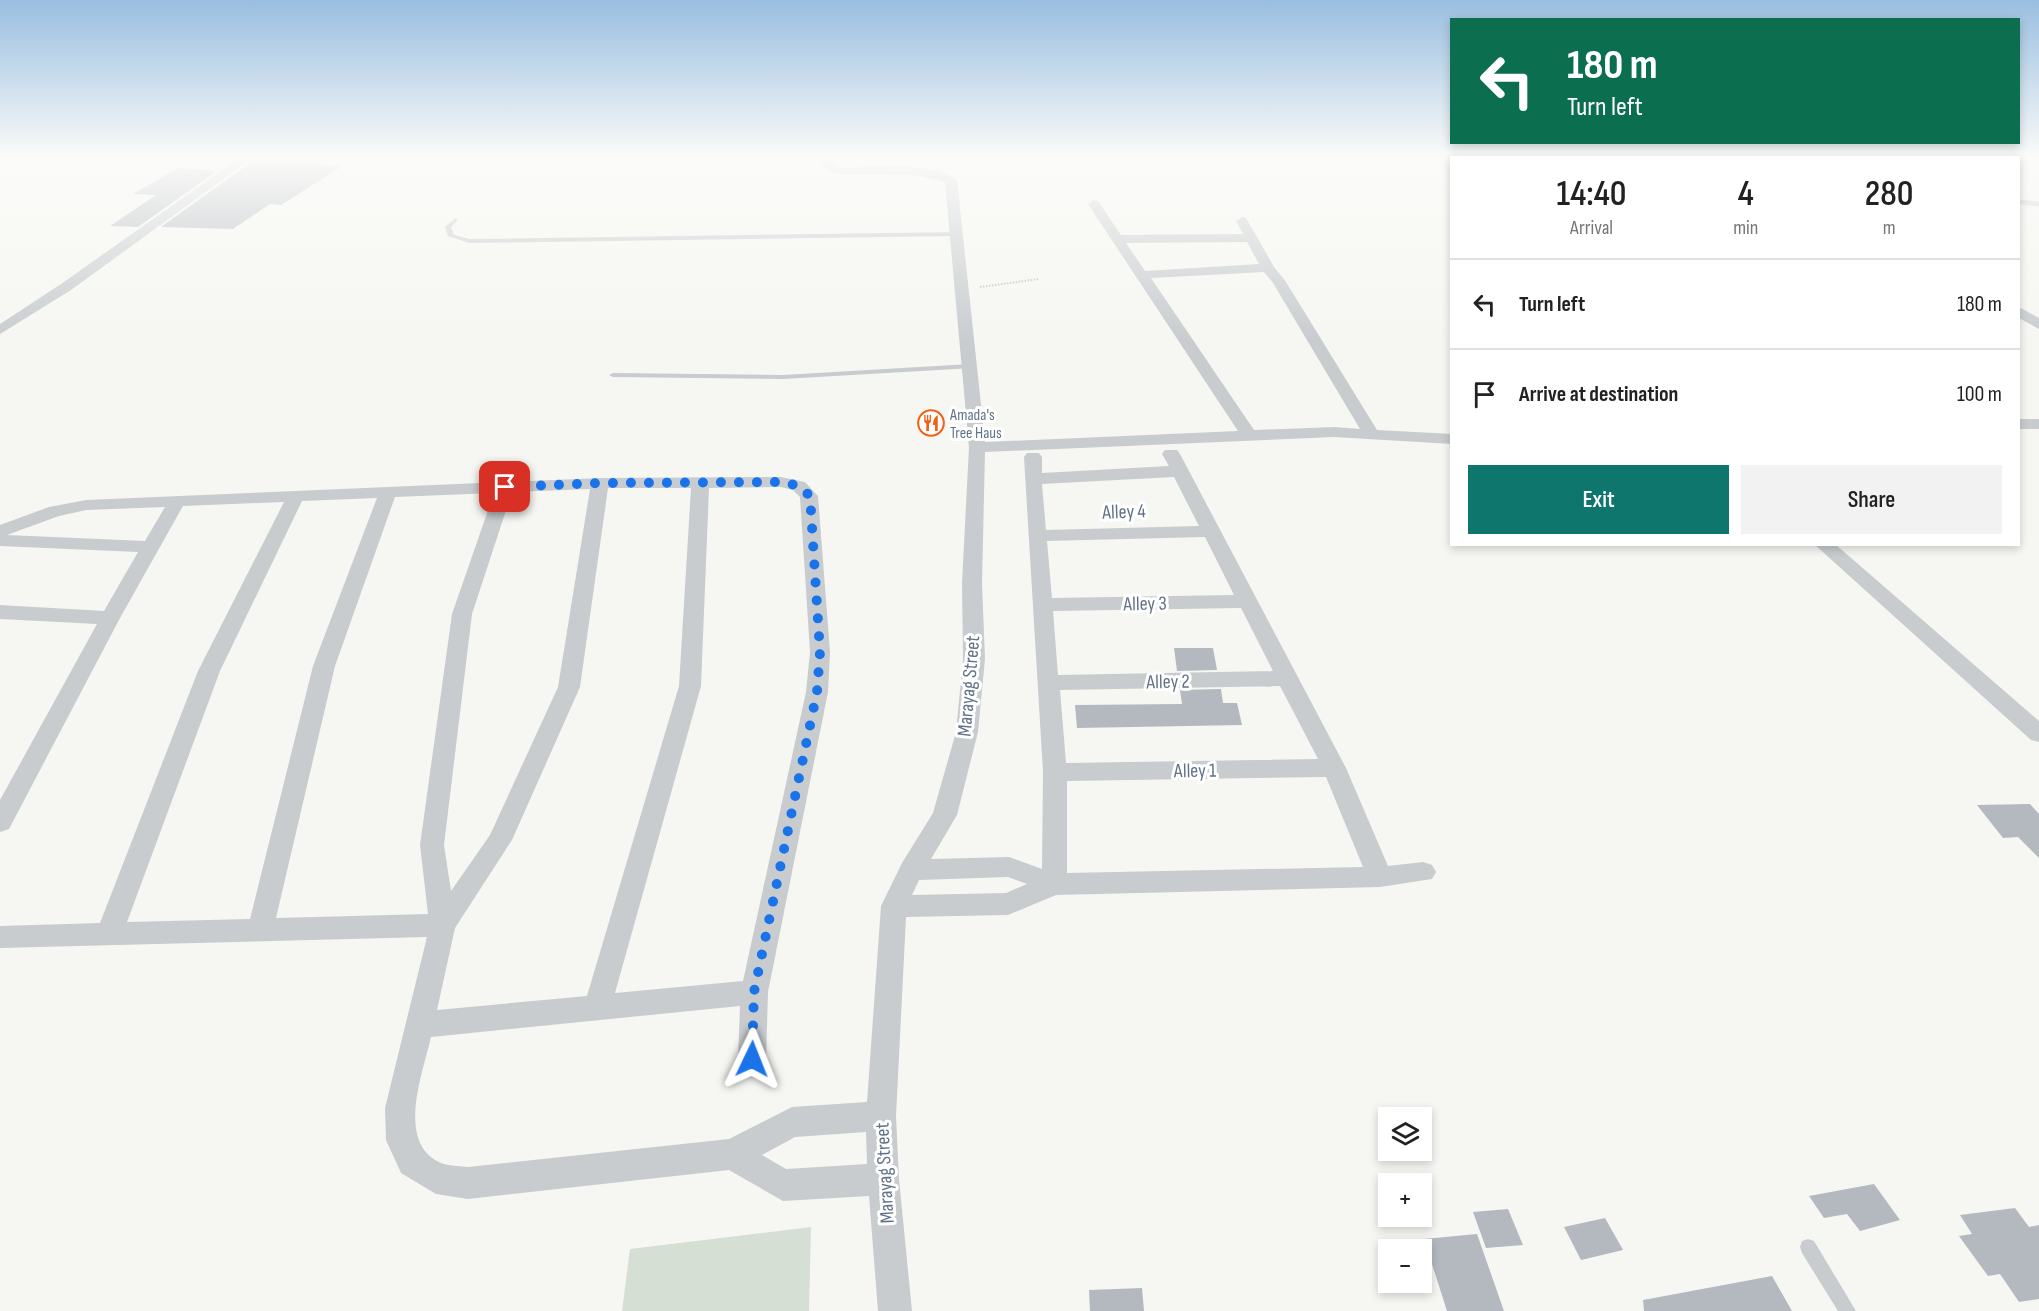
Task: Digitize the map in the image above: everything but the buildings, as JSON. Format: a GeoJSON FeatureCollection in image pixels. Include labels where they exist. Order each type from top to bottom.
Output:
{"type":"FeatureCollection","features":[{"type":"Feature","properties":{"kind":"street"},"geometry":{"type":"LineString","coordinates":[[0,330],[93,269],[160,220]]}},
{"type":"Feature","properties":{"kind":"street","name":"Marayag Street"},"geometry":{"type":"LineString","coordinates":[[895,1311],[883,1179],[881,1116],[894,906],[911,870],[945,815],[967,732],[974,659],[972,583],[977,447],[955,220]]}},
{"type":"Feature","properties":{"kind":"street"},"geometry":{"type":"LineString","coordinates":[[1105,220],[1249,435]]}},
{"type":"Feature","properties":{"kind":"street"},"geometry":{"type":"LineString","coordinates":[[1242,221],[1268,268],[1279,282],[1371,433]]}},
{"type":"Feature","properties":{"kind":"street"},"geometry":{"type":"LineString","coordinates":[[1117,239],[1252,238]]}},
{"type":"Feature","properties":{"kind":"street"},"geometry":{"type":"LineString","coordinates":[[1140,275],[1268,268]]}},
{"type":"Feature","properties":{"kind":"street"},"geometry":{"type":"LineString","coordinates":[[2020,312],[2039,325]]}},
{"type":"Feature","properties":{"kind":"street"},"geometry":{"type":"LineString","coordinates":[[2020,424],[2039,424]]}},
{"type":"Feature","properties":{"kind":"street"},"geometry":{"type":"LineString","coordinates":[[977,447],[1249,435],[1371,433],[1450,439]]}},
{"type":"Feature","properties":{"kind":"street"},"geometry":{"type":"LineString","coordinates":[[1033,456],[1055,772],[1054,884]]}},
{"type":"Feature","properties":{"kind":"street"},"geometry":{"type":"LineString","coordinates":[[1033,479],[1176,462],[1334,768],[1380,877]]}},
{"type":"Feature","properties":{"kind":"street"},"geometry":{"type":"LineString","coordinates":[[597,1008],[690,686],[700,482]]}},
{"type":"Feature","properties":{"kind":"street"},"geometry":{"type":"LineString","coordinates":[[0,531],[55,511],[86,505],[600,483],[781,482],[799,486],[810,496],[820,652],[817,692],[754,992],[752,1059]]}},
{"type":"Feature","properties":{"kind":"street"},"geometry":{"type":"LineString","coordinates":[[600,483],[569,687],[500,840],[443,924],[400,1108],[401,1140],[412,1162],[436,1178],[468,1183],[732,1154],[792,1122],[881,1116]]}},
{"type":"Feature","properties":{"kind":"street"},"geometry":{"type":"LineString","coordinates":[[443,924],[432,845],[462,614],[505,487]]}},
{"type":"Feature","properties":{"kind":"street"},"geometry":{"type":"LineString","coordinates":[[260,930],[324,666],[388,492]]}},
{"type":"Feature","properties":{"kind":"street"},"geometry":{"type":"LineString","coordinates":[[109,934],[208,671],[296,496]]}},
{"type":"Feature","properties":{"kind":"street"},"geometry":{"type":"LineString","coordinates":[[0,822],[110,618],[178,500]]}},
{"type":"Feature","properties":{"kind":"street","name":"Alley 4"},"geometry":{"type":"LineString","coordinates":[[1037,536],[1211,531]]}},
{"type":"Feature","properties":{"kind":"street"},"geometry":{"type":"LineString","coordinates":[[0,540],[151,547]]}},
{"type":"Feature","properties":{"kind":"street"},"geometry":{"type":"LineString","coordinates":[[1825,546],[2039,734]]}},
{"type":"Feature","properties":{"kind":"street","name":"Alley 3"},"geometry":{"type":"LineString","coordinates":[[1042,605],[1248,601]]}},
{"type":"Feature","properties":{"kind":"street"},"geometry":{"type":"LineString","coordinates":[[0,612],[110,618]]}},
{"type":"Feature","properties":{"kind":"street","name":"Alley 2"},"geometry":{"type":"LineString","coordinates":[[1048,683],[1288,678]]}},
{"type":"Feature","properties":{"kind":"street","name":"Alley 1"},"geometry":{"type":"LineString","coordinates":[[1055,772],[1334,768]]}},
{"type":"Feature","properties":{"kind":"street"},"geometry":{"type":"LineString","coordinates":[[911,870],[1010,867],[1054,884]]}},
{"type":"Feature","properties":{"kind":"street"},"geometry":{"type":"LineString","coordinates":[[894,906],[1008,904],[1054,884],[1380,877],[1423,872]]}},
{"type":"Feature","properties":{"kind":"street"},"geometry":{"type":"LineString","coordinates":[[0,937],[443,924]]}},
{"type":"Feature","properties":{"kind":"street"},"geometry":{"type":"LineString","coordinates":[[419,1025],[754,992]]}},
{"type":"Feature","properties":{"kind":"street"},"geometry":{"type":"LineString","coordinates":[[732,1154],[783,1185],[883,1179]]}},
{"type":"Feature","properties":{"kind":"lane"},"geometry":{"type":"LineString","coordinates":[[455,220],[448,227],[451,236],[470,241],[957,234]]}},
{"type":"Feature","properties":{"kind":"lane"},"geometry":{"type":"LineString","coordinates":[[613,375],[783,377],[970,366]]}},
{"type":"Feature","properties":{"kind":"lane"},"geometry":{"type":"LineString","coordinates":[[1808,1247],[1848,1311]]}},
{"type":"Feature","properties":{"kind":"path"},"geometry":{"type":"LineString","coordinates":[[962,289],[1039,279]]}},
{"type":"Feature","properties":{"kind":"shaded area"},"geometry":{"type":"Polygon","coordinates":[[[811,1227],[809,1311],[622,1311],[630,1249],[811,1227]]]}},
{"type":"Feature","properties":{"kind":"place","name":"Amada's Tree Haus"},"geometry":{"type":"Point","coordinates":[931,423]}},
{"type":"Feature","properties":{"kind":"route"},"geometry":{"type":"LineString","coordinates":[[505,487],[600,483],[781,482],[799,486],[810,496],[820,652],[817,692],[754,992],[752,1059]]}}]}
